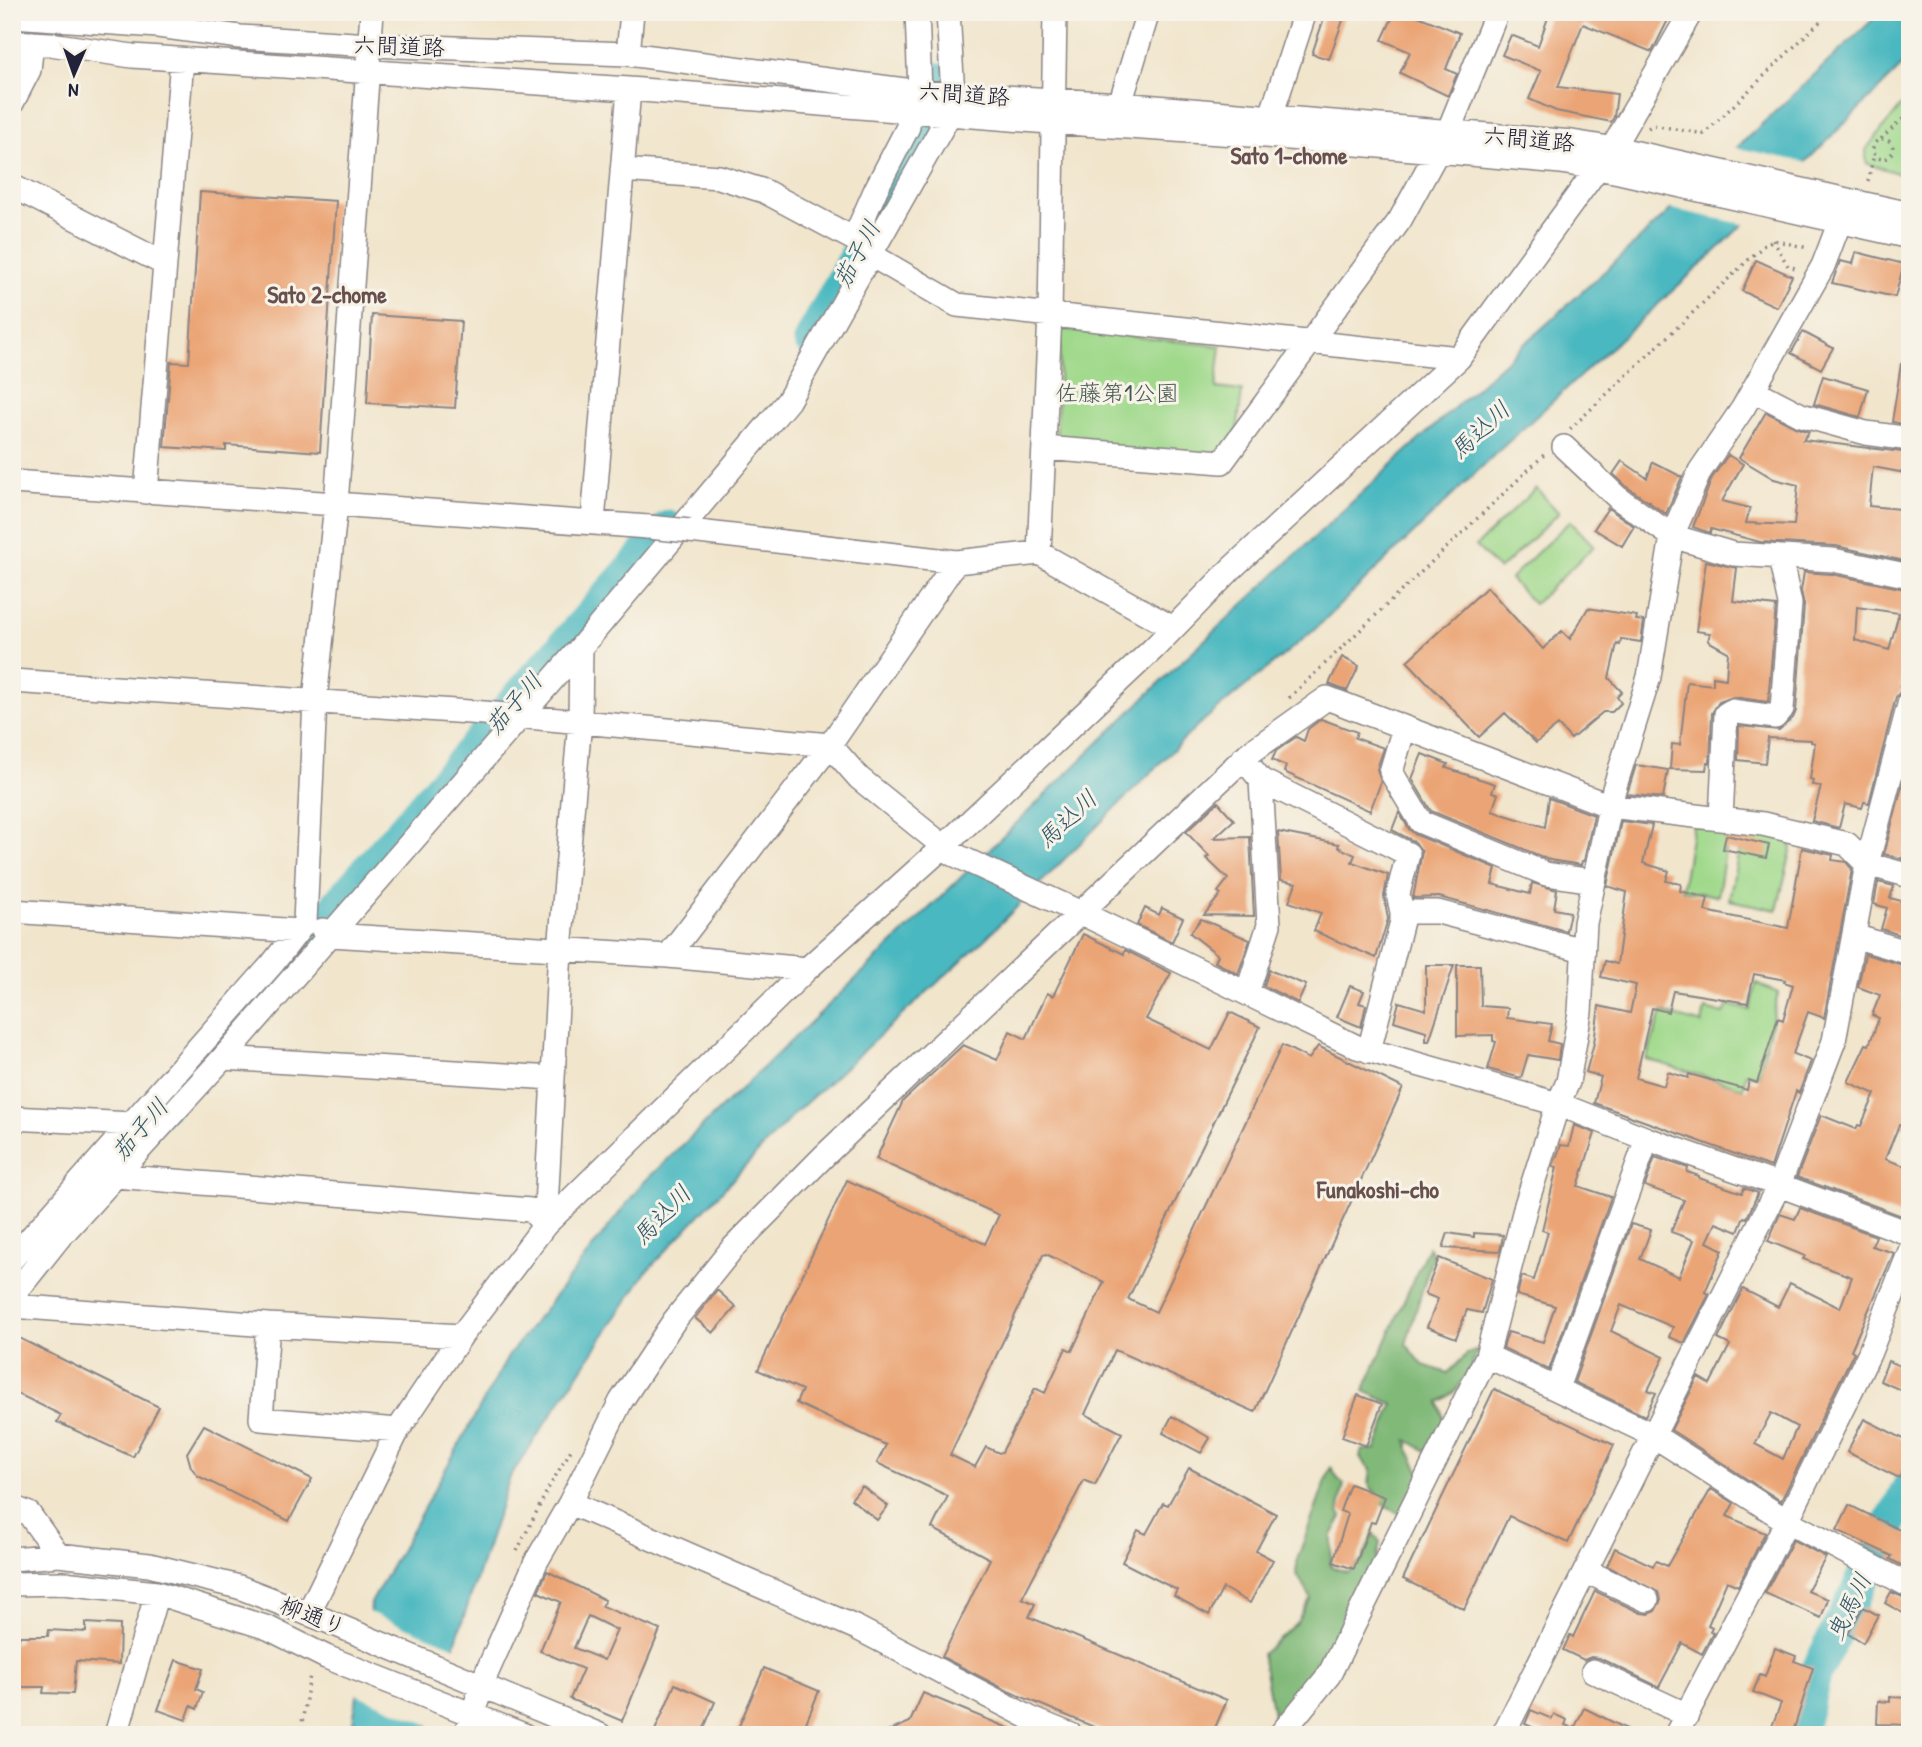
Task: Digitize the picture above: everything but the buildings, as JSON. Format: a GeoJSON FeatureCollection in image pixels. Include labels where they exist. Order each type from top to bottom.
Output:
{"type":"FeatureCollection","features":[{"type":"Feature","properties":{"kind":"street"},"geometry":{"type":"LineString","coordinates":[[12,1259],[305,925],[315,700],[336,504],[372,12]]}},
{"type":"Feature","properties":{"kind":"street"},"geometry":{"type":"LineString","coordinates":[[628,54],[632,12]]}},
{"type":"Feature","properties":{"kind":"street"},"geometry":{"type":"LineString","coordinates":[[622,170],[719,177],[764,191],[854,239],[908,127],[914,105],[916,12]]}},
{"type":"Feature","properties":{"kind":"street"},"geometry":{"type":"LineString","coordinates":[[12,1297],[58,1239],[223,1058],[581,647],[788,401],[871,255],[951,105],[948,12]]}},
{"type":"Feature","properties":{"kind":"street"},"geometry":{"type":"LineString","coordinates":[[1039,553],[1050,315],[1055,12]]}},
{"type":"Feature","properties":{"kind":"street"},"geometry":{"type":"LineString","coordinates":[[1120,104],[1148,12]]}},
{"type":"Feature","properties":{"kind":"street"},"geometry":{"type":"LineString","coordinates":[[1271,116],[1306,12]]}},
{"type":"Feature","properties":{"kind":"street"},"geometry":{"type":"LineString","coordinates":[[1044,447],[1222,462],[1308,342],[1401,220],[1443,141],[1497,12]]}},
{"type":"Feature","properties":{"kind":"street"},"geometry":{"type":"LineString","coordinates":[[318,1617],[398,1430],[461,1336],[545,1225],[807,969],[948,850],[1232,568],[1459,358],[1620,154],[1690,12]]}},
{"type":"Feature","properties":{"kind":"street","name":"六間道路"},"geometry":{"type":"LineString","coordinates":[[12,16],[158,19],[240,37],[371,45],[628,54],[914,105]]}},
{"type":"Feature","properties":{"kind":"street"},"geometry":{"type":"LineString","coordinates":[[12,103],[29,70],[22,43]]}},
{"type":"Feature","properties":{"kind":"street","name":"六間道路"},"geometry":{"type":"LineString","coordinates":[[22,43],[132,56],[369,73],[1053,111],[1266,136],[1443,141]]}},
{"type":"Feature","properties":{"kind":"street"},"geometry":{"type":"LineString","coordinates":[[146,492],[182,60]]}},
{"type":"Feature","properties":{"kind":"street"},"geometry":{"type":"LineString","coordinates":[[593,522],[629,89]]}},
{"type":"Feature","properties":{"kind":"street","name":"六間道路"},"geometry":{"type":"LineString","coordinates":[[1053,111],[1120,104],[1271,116],[1443,141],[1561,162],[1620,154],[1815,192],[1910,214]]}},
{"type":"Feature","properties":{"kind":"street","name":"六間道路"},"geometry":{"type":"LineString","coordinates":[[1620,154],[1796,211],[1910,237]]}},
{"type":"Feature","properties":{"kind":"street"},"geometry":{"type":"LineString","coordinates":[[12,186],[165,264]]}},
{"type":"Feature","properties":{"kind":"street"},"geometry":{"type":"LineString","coordinates":[[1280,1735],[1329,1675],[1487,1356],[1526,1205],[1558,1104],[1568,1082],[1580,1012],[1585,923],[1593,881],[1610,806],[1649,677],[1672,537],[1700,471],[1753,390],[1823,265],[1847,199]]}},
{"type":"Feature","properties":{"kind":"street"},"geometry":{"type":"LineString","coordinates":[[871,255],[957,306],[1459,358]]}},
{"type":"Feature","properties":{"kind":"street"},"geometry":{"type":"LineString","coordinates":[[1753,390],[1801,415],[1866,433],[1910,439]]}},
{"type":"Feature","properties":{"kind":"street"},"geometry":{"type":"LineString","coordinates":[[1559,444],[1618,498],[1672,537],[1733,554],[1833,560],[1910,576]]}},
{"type":"Feature","properties":{"kind":"street"},"geometry":{"type":"LineString","coordinates":[[12,482],[593,522],[956,562],[1039,553],[1173,628]]}},
{"type":"Feature","properties":{"kind":"street"},"geometry":{"type":"LineString","coordinates":[[1721,819],[1726,714],[1731,711],[1775,717],[1782,709],[1790,604],[1780,557]]}},
{"type":"Feature","properties":{"kind":"street"},"geometry":{"type":"LineString","coordinates":[[668,956],[830,745],[956,562]]}},
{"type":"Feature","properties":{"kind":"street"},"geometry":{"type":"LineString","coordinates":[[545,1225],[560,950],[580,721],[581,647]]}},
{"type":"Feature","properties":{"kind":"street"},"geometry":{"type":"LineString","coordinates":[[12,681],[484,713],[830,745],[859,778],[948,850],[1357,1047],[1558,1104],[1910,1234]]}},
{"type":"Feature","properties":{"kind":"street"},"geometry":{"type":"LineString","coordinates":[[465,1720],[472,1681],[570,1503],[621,1401],[674,1321],[732,1249],[1074,910],[1243,758],[1327,698],[1610,806],[1763,824],[1847,844],[1867,864],[1910,876]]}},
{"type":"Feature","properties":{"kind":"street"},"geometry":{"type":"LineString","coordinates":[[1503,1735],[1586,1571],[1651,1434],[1779,1185],[1834,1041],[1867,864],[1910,701]]}},
{"type":"Feature","properties":{"kind":"street"},"geometry":{"type":"LineString","coordinates":[[1404,727],[1391,772],[1421,822],[1546,874],[1593,881]]}},
{"type":"Feature","properties":{"kind":"street"},"geometry":{"type":"LineString","coordinates":[[1243,758],[1261,780],[1408,854]]}},
{"type":"Feature","properties":{"kind":"street"},"geometry":{"type":"LineString","coordinates":[[1247,993],[1269,925],[1261,780]]}},
{"type":"Feature","properties":{"kind":"street"},"geometry":{"type":"LineString","coordinates":[[1369,1051],[1402,921],[1398,894],[1408,854],[1421,822]]}},
{"type":"Feature","properties":{"kind":"street"},"geometry":{"type":"LineString","coordinates":[[12,911],[305,925],[331,935],[668,956],[807,969]]}},
{"type":"Feature","properties":{"kind":"street"},"geometry":{"type":"LineString","coordinates":[[1402,912],[1438,912],[1583,950]]}},
{"type":"Feature","properties":{"kind":"street"},"geometry":{"type":"LineString","coordinates":[[1854,936],[1910,953]]}},
{"type":"Feature","properties":{"kind":"street"},"geometry":{"type":"LineString","coordinates":[[223,1058],[553,1078]]}},
{"type":"Feature","properties":{"kind":"street"},"geometry":{"type":"LineString","coordinates":[[12,1118],[132,1124]]}},
{"type":"Feature","properties":{"kind":"street"},"geometry":{"type":"LineString","coordinates":[[1557,1388],[1647,1139]]}},
{"type":"Feature","properties":{"kind":"street"},"geometry":{"type":"LineString","coordinates":[[115,1176],[531,1210],[545,1225]]}},
{"type":"Feature","properties":{"kind":"street"},"geometry":{"type":"LineString","coordinates":[[1593,1671],[1682,1725],[1869,1354],[1910,1251]]}},
{"type":"Feature","properties":{"kind":"street"},"geometry":{"type":"LineString","coordinates":[[12,1306],[461,1336]]}},
{"type":"Feature","properties":{"kind":"street"},"geometry":{"type":"LineString","coordinates":[[268,1325],[261,1419],[398,1430]]}},
{"type":"Feature","properties":{"kind":"street"},"geometry":{"type":"LineString","coordinates":[[1487,1356],[1651,1434],[1787,1521],[1910,1586]]}},
{"type":"Feature","properties":{"kind":"street"},"geometry":{"type":"LineString","coordinates":[[570,1503],[857,1628],[1032,1719],[1071,1735]]}},
{"type":"Feature","properties":{"kind":"street"},"geometry":{"type":"LineString","coordinates":[[12,1507],[29,1514],[58,1555]]}},
{"type":"Feature","properties":{"kind":"street","name":"柳通り"},"geometry":{"type":"LineString","coordinates":[[12,1559],[58,1555],[149,1565],[239,1587],[318,1617],[600,1735]]}},
{"type":"Feature","properties":{"kind":"street"},"geometry":{"type":"LineString","coordinates":[[1586,1571],[1647,1600]]}},
{"type":"Feature","properties":{"kind":"street","name":"柳通り"},"geometry":{"type":"LineString","coordinates":[[12,1584],[63,1583],[157,1593],[268,1628],[465,1720],[524,1735]]}},
{"type":"Feature","properties":{"kind":"street"},"geometry":{"type":"LineString","coordinates":[[116,1735],[157,1593]]}},
{"type":"Feature","properties":{"kind":"path"},"geometry":{"type":"LineString","coordinates":[[1620,154],[1653,125],[1704,134],[1830,12]]}},
{"type":"Feature","properties":{"kind":"path"},"geometry":{"type":"LineString","coordinates":[[1868,181],[1874,145],[1910,111]]}},
{"type":"Feature","properties":{"kind":"path"},"geometry":{"type":"LineString","coordinates":[[1874,154],[1885,159],[1892,153],[1891,143],[1881,139]]}},
{"type":"Feature","properties":{"kind":"path"},"geometry":{"type":"LineString","coordinates":[[1773,240],[1788,266],[1795,268],[1800,265]]}},
{"type":"Feature","properties":{"kind":"path"},"geometry":{"type":"LineString","coordinates":[[1289,698],[1559,444],[1762,246],[1773,240],[1812,248],[1810,254]]}},
{"type":"Feature","properties":{"kind":"path"},"geometry":{"type":"LineString","coordinates":[[300,1735],[310,1675]]}},
{"type":"Feature","properties":{"kind":"green space"},"geometry":{"type":"Polygon","coordinates":[[[1910,95],[1910,174],[1903,175],[1866,163],[1866,150],[1910,95]]]}},
{"type":"Feature","properties":{"kind":"green space","name":"佐藤第1公園"},"geometry":{"type":"Polygon","coordinates":[[[1061,329],[1221,346],[1216,388],[1242,391],[1237,432],[1218,457],[1056,445],[1061,329]]]}},
{"type":"Feature","properties":{"kind":"green space"},"geometry":{"type":"Polygon","coordinates":[[[1536,488],[1559,513],[1499,570],[1476,546],[1536,488]]]}},
{"type":"Feature","properties":{"kind":"green space"},"geometry":{"type":"Polygon","coordinates":[[[1570,521],[1594,546],[1534,604],[1510,579],[1570,521]]]}},
{"type":"Feature","properties":{"kind":"green space"},"geometry":{"type":"Polygon","coordinates":[[[1693,825],[1728,831],[1718,896],[1682,890],[1693,825]]]}},
{"type":"Feature","properties":{"kind":"green space"},"geometry":{"type":"Polygon","coordinates":[[[1743,831],[1787,839],[1792,847],[1777,910],[1729,900],[1743,831]]]}},
{"type":"Feature","properties":{"kind":"green space"},"geometry":{"type":"Polygon","coordinates":[[[1756,983],[1778,993],[1759,1076],[1746,1074],[1743,1088],[1646,1059],[1662,1012],[1702,1024],[1705,1009],[1724,1014],[1728,1005],[1750,1010],[1756,983]]]}},
{"type":"Feature","properties":{"kind":"green space"},"geometry":{"type":"Polygon","coordinates":[[[1428,1247],[1433,1254],[1406,1344],[1423,1365],[1448,1373],[1467,1354],[1478,1350],[1468,1373],[1458,1387],[1439,1402],[1444,1421],[1426,1451],[1407,1440],[1410,1453],[1422,1476],[1403,1515],[1386,1507],[1369,1485],[1371,1470],[1360,1457],[1362,1450],[1376,1449],[1393,1404],[1364,1391],[1428,1247]]]}},
{"type":"Feature","properties":{"kind":"green space"},"geometry":{"type":"Polygon","coordinates":[[[1331,1467],[1344,1484],[1338,1513],[1342,1517],[1332,1535],[1331,1567],[1347,1572],[1362,1561],[1373,1533],[1380,1543],[1374,1574],[1320,1671],[1274,1720],[1262,1654],[1297,1622],[1311,1598],[1296,1573],[1298,1557],[1331,1467]]]}},
{"type":"Feature","properties":{"kind":"water","name":"馬込川"},"geometry":{"type":"Polygon","coordinates":[[[1881,12],[1910,12],[1910,58],[1717,250],[1492,457],[1313,631],[1197,726],[985,939],[795,1113],[646,1272],[510,1477],[425,1735],[351,1735],[371,1603],[509,1355],[642,1184],[1177,666],[1397,460],[1628,250],[1881,12]]]}},
{"type":"Feature","properties":{"kind":"pier"},"geometry":{"type":"Polygon","coordinates":[[[1733,147],[1809,163],[1747,225],[1668,208],[1733,147]]]}},
{"type":"Feature","properties":{"kind":"pier"},"geometry":{"type":"Polygon","coordinates":[[[366,1611],[458,1648],[432,1726],[354,1693],[366,1611]]]}},
{"type":"Feature","properties":{"kind":"waterway","name":"茄子川"},"geometry":{"type":"LineString","coordinates":[[810,340],[929,119],[934,78]]}},
{"type":"Feature","properties":{"kind":"waterway","name":"茄子川"},"geometry":{"type":"LineString","coordinates":[[261,992],[668,527]]}},
{"type":"Feature","properties":{"kind":"waterway","name":"茄子川"},"geometry":{"type":"LineString","coordinates":[[88,1190],[212,1049]]}},
{"type":"Feature","properties":{"kind":"waterway","name":"茄子川"},"geometry":{"type":"LineString","coordinates":[[12,1275],[48,1235]]}},
{"type":"Feature","properties":{"kind":"waterway","name":"曳馬川"},"geometry":{"type":"LineString","coordinates":[[1799,1735],[1816,1673],[1910,1484]]}},
{"type":"Feature","properties":{"kind":"district","name":"Sato 1-chome"},"geometry":{"type":"Point","coordinates":[1289,156]}},
{"type":"Feature","properties":{"kind":"district","name":"Sato 2-chome"},"geometry":{"type":"Point","coordinates":[327,295]}},
{"type":"Feature","properties":{"kind":"district","name":"Funakoshi-cho"},"geometry":{"type":"Point","coordinates":[1378,1190]}}]}
